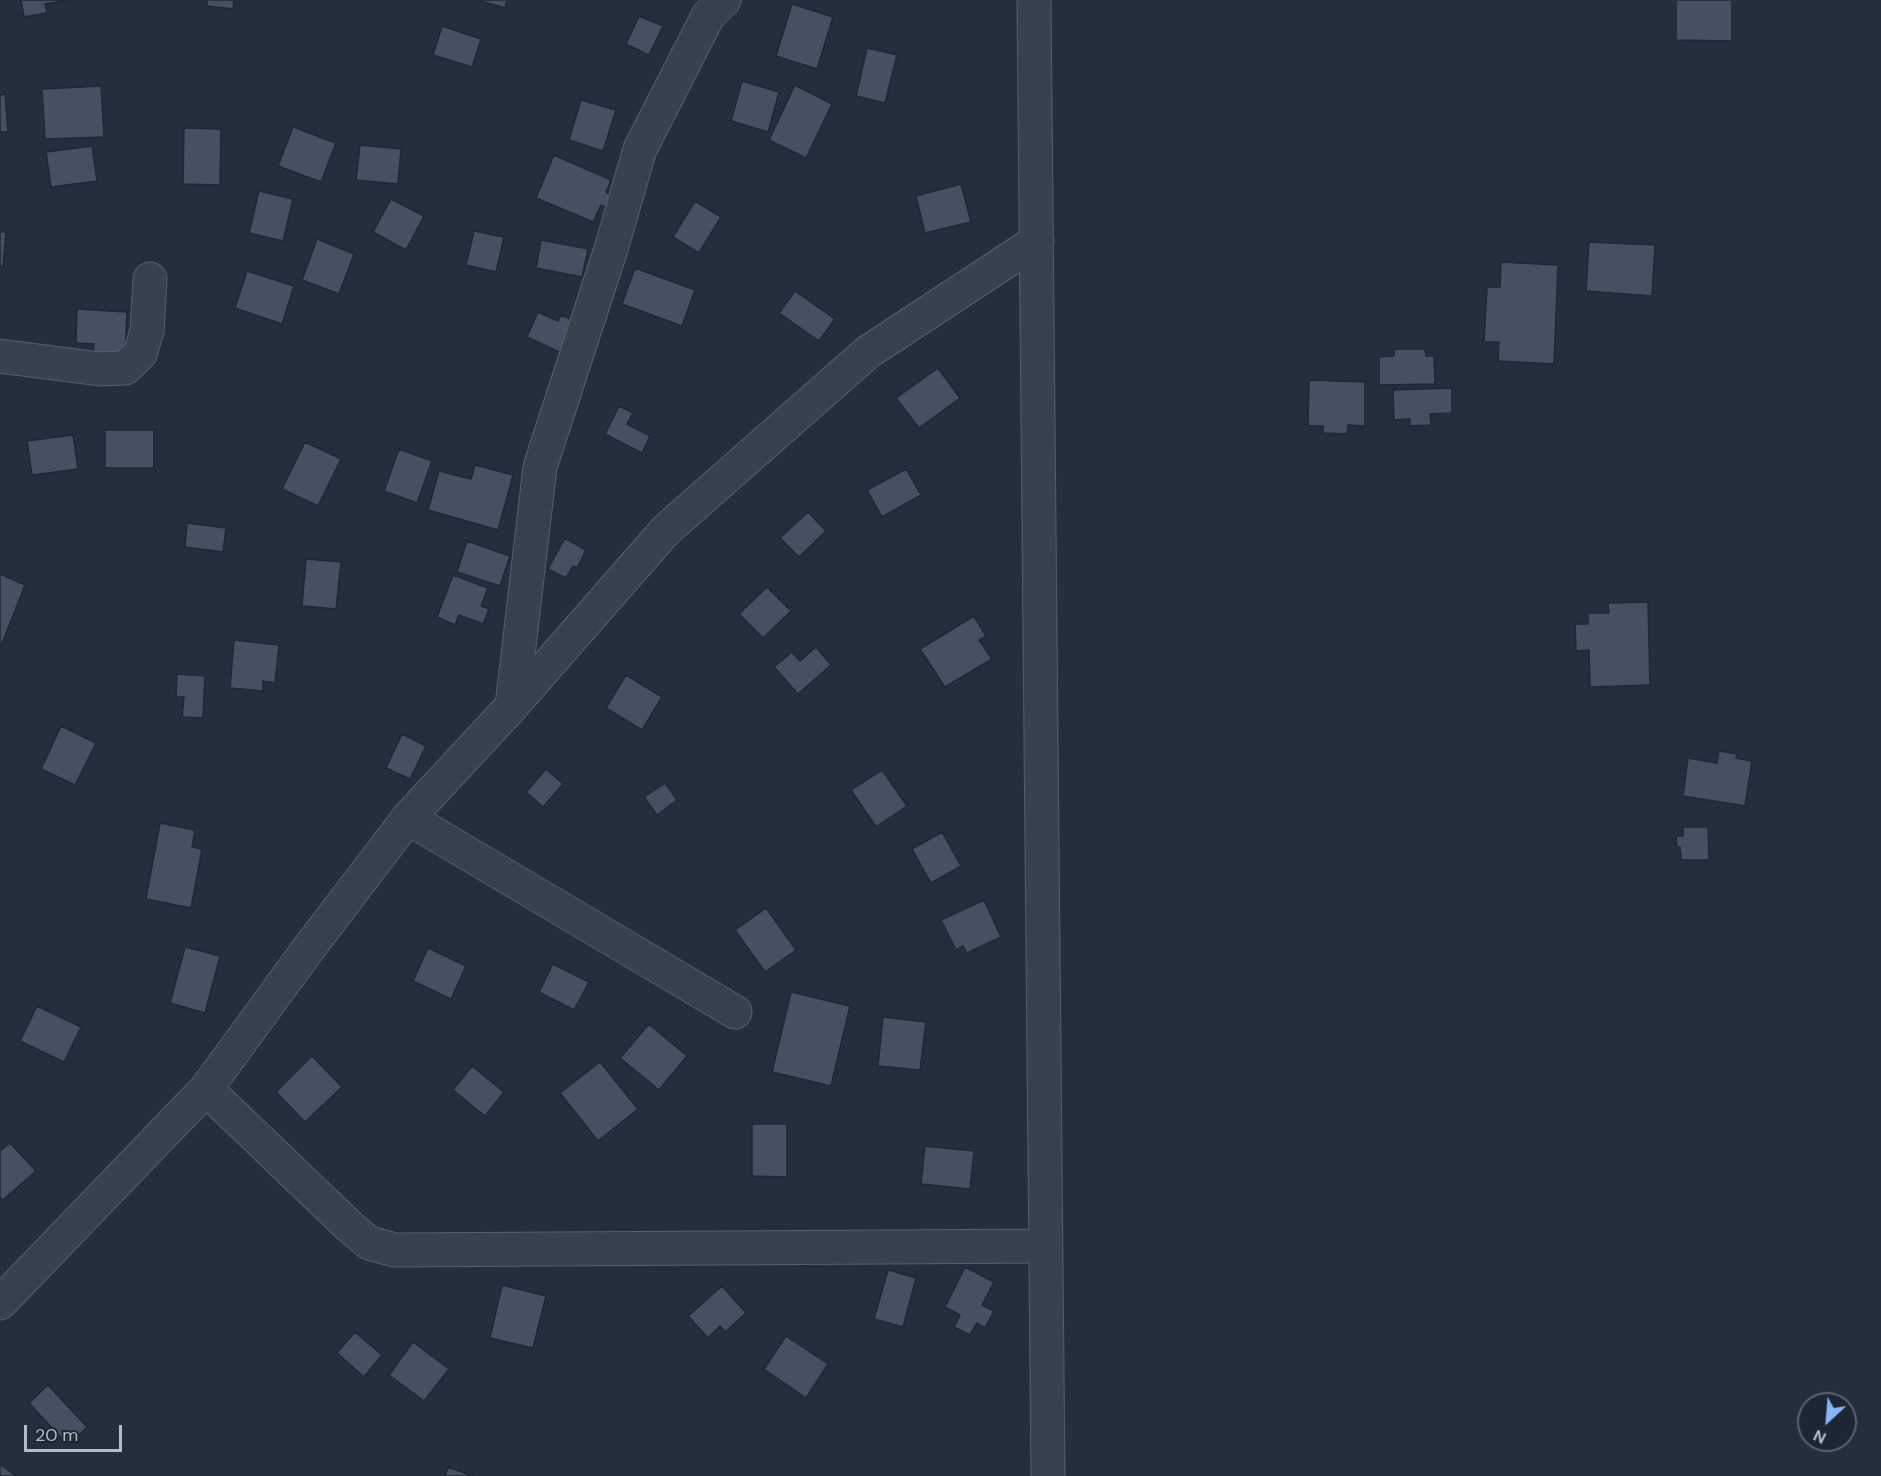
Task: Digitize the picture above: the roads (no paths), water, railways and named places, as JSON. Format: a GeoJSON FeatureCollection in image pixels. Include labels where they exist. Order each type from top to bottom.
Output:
{"type":"FeatureCollection","features":[{"type":"Feature","properties":{"kind":"street"},"geometry":{"type":"LineString","coordinates":[[1034,0],[1048,1476]]}},
{"type":"Feature","properties":{"kind":"street"},"geometry":{"type":"LineString","coordinates":[[512,706],[540,467],[640,149],[706,5]]}},
{"type":"Feature","properties":{"kind":"street"},"geometry":{"type":"LineString","coordinates":[[0,1303],[206,1089],[408,818],[512,706],[666,530],[868,352],[1037,241]]}},
{"type":"Feature","properties":{"kind":"street"},"geometry":{"type":"LineString","coordinates":[[0,356],[100,369],[125,368],[140,354],[147,331],[150,279]]}},
{"type":"Feature","properties":{"kind":"street"},"geometry":{"type":"LineString","coordinates":[[408,818],[735,1012]]}},
{"type":"Feature","properties":{"kind":"street"},"geometry":{"type":"LineString","coordinates":[[206,1089],[369,1243],[394,1250],[1045,1246]]}}]}
